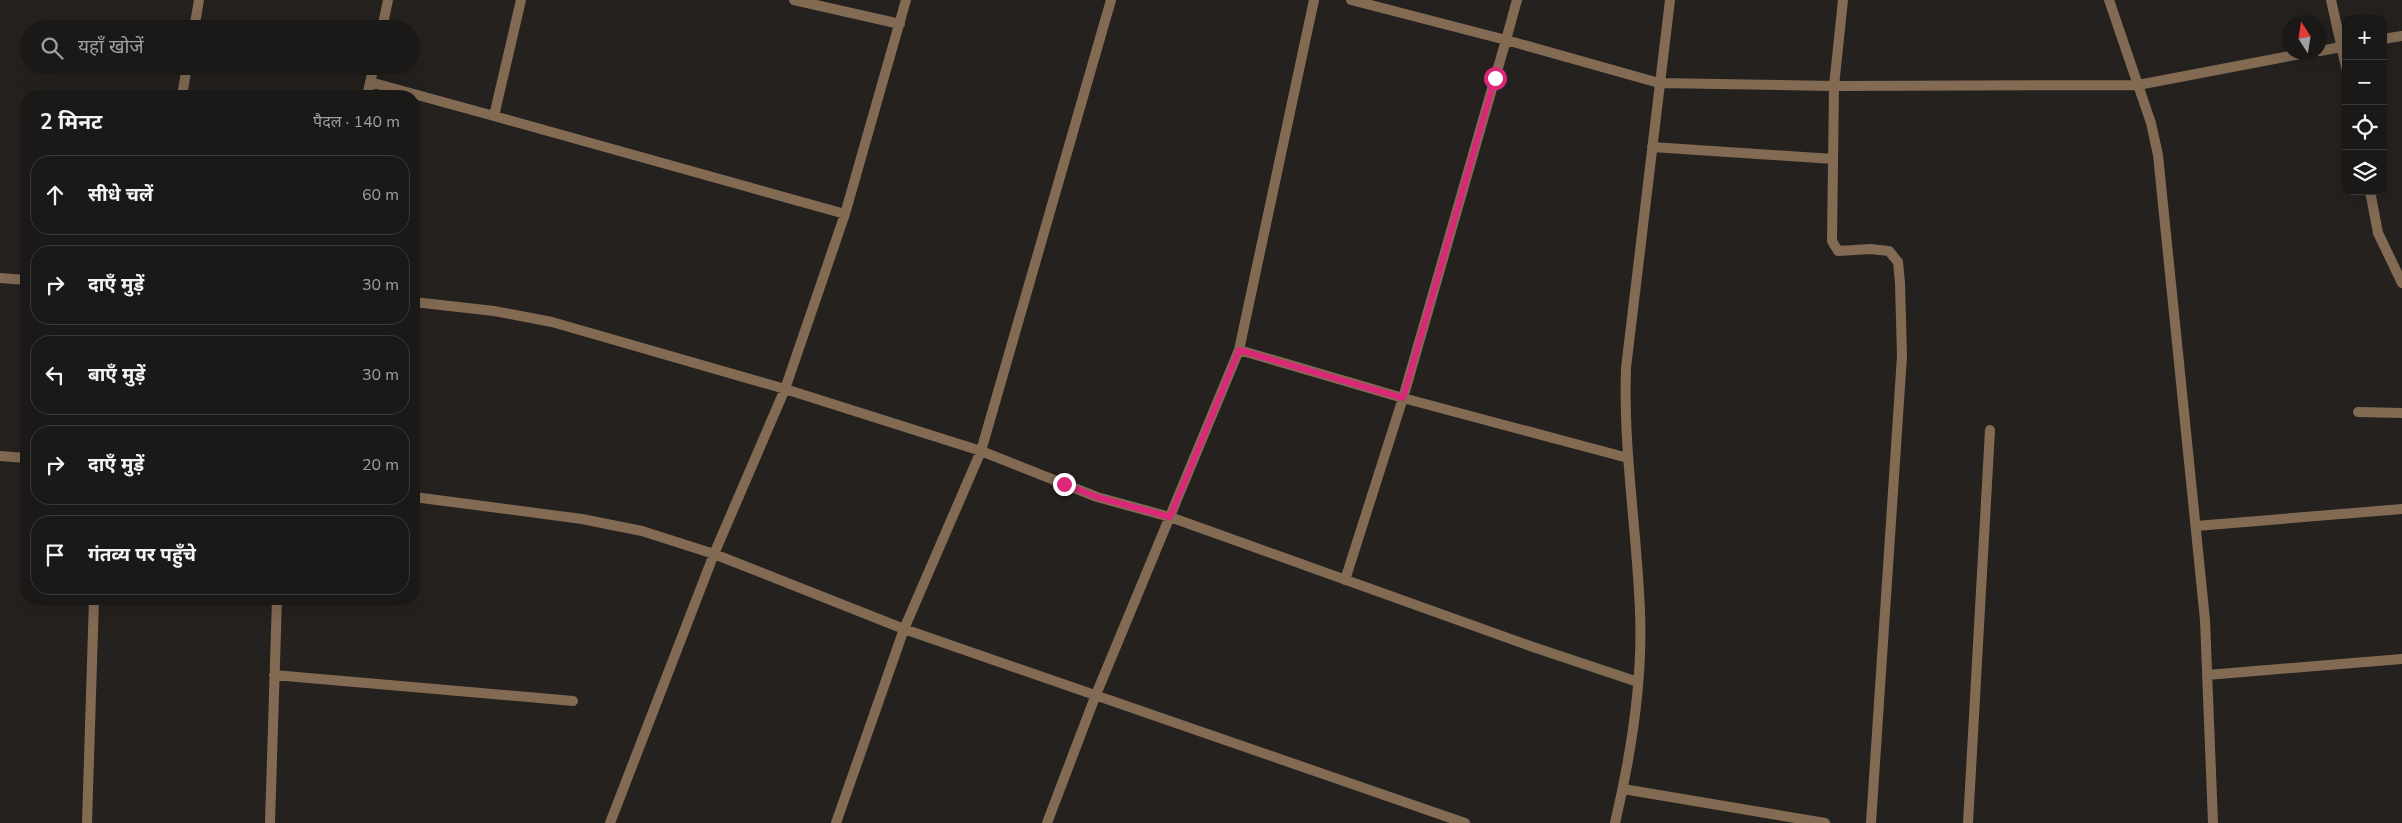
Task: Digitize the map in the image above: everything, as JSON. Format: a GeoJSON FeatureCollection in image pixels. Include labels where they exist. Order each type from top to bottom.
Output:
{"type":"FeatureCollection","features":[{"type":"Feature","properties":{"kind":"street"},"geometry":{"type":"LineString","coordinates":[[196,20],[199,0]]}},
{"type":"Feature","properties":{"kind":"street"},"geometry":{"type":"LineString","coordinates":[[384,20],[388,0]]}},
{"type":"Feature","properties":{"kind":"street"},"geometry":{"type":"LineString","coordinates":[[494,116],[521,0]]}},
{"type":"Feature","properties":{"kind":"street"},"geometry":{"type":"LineString","coordinates":[[794,0],[900,24]]}},
{"type":"Feature","properties":{"kind":"street"},"geometry":{"type":"LineString","coordinates":[[610,823],[714,554],[784,390],[846,214],[906,0]]}},
{"type":"Feature","properties":{"kind":"street"},"geometry":{"type":"LineString","coordinates":[[836,823],[904,629],[981,451],[1111,0]]}},
{"type":"Feature","properties":{"kind":"street"},"geometry":{"type":"LineString","coordinates":[[1047,823],[1095,697],[1239,350],[1314,0]]}},
{"type":"Feature","properties":{"kind":"street"},"geometry":{"type":"LineString","coordinates":[[1351,0],[1506,40],[1659,83],[1834,86],[2138,85],[2282,58]]}},
{"type":"Feature","properties":{"kind":"street"},"geometry":{"type":"LineString","coordinates":[[1344,580],[1403,398],[1517,0]]}},
{"type":"Feature","properties":{"kind":"street"},"geometry":{"type":"LineString","coordinates":[[1615,823],[1623,789],[1638,682],[1640,611],[1624,413],[1626,368],[1670,0]]}},
{"type":"Feature","properties":{"kind":"street"},"geometry":{"type":"LineString","coordinates":[[1843,0],[1834,86],[1832,241],[1838,251],[1870,249],[1889,251],[1898,262],[1900,283],[1902,356],[1870,823]]}},
{"type":"Feature","properties":{"kind":"street"},"geometry":{"type":"LineString","coordinates":[[2109,0],[2151,122],[2158,155],[2205,620],[2213,823]]}},
{"type":"Feature","properties":{"kind":"street"},"geometry":{"type":"LineString","coordinates":[[2331,0],[2342,39]]}},
{"type":"Feature","properties":{"kind":"street"},"geometry":{"type":"LineString","coordinates":[[2387,38],[2402,36]]}},
{"type":"Feature","properties":{"kind":"street"},"geometry":{"type":"LineString","coordinates":[[2327,50],[2342,46]]}},
{"type":"Feature","properties":{"kind":"street"},"geometry":{"type":"LineString","coordinates":[[183,90],[186,75]]}},
{"type":"Feature","properties":{"kind":"street"},"geometry":{"type":"LineString","coordinates":[[369,90],[372,75]]}},
{"type":"Feature","properties":{"kind":"street"},"geometry":{"type":"LineString","coordinates":[[370,82],[399,90]]}},
{"type":"Feature","properties":{"kind":"street"},"geometry":{"type":"LineString","coordinates":[[420,96],[846,214]]}},
{"type":"Feature","properties":{"kind":"street"},"geometry":{"type":"LineString","coordinates":[[1652,147],[1833,159]]}},
{"type":"Feature","properties":{"kind":"street"},"geometry":{"type":"LineString","coordinates":[[2371,195],[2378,233],[2402,283]]}},
{"type":"Feature","properties":{"kind":"street"},"geometry":{"type":"LineString","coordinates":[[0,278],[20,280]]}},
{"type":"Feature","properties":{"kind":"street"},"geometry":{"type":"LineString","coordinates":[[420,303],[494,311],[552,322],[784,390],[981,451],[1097,497],[1170,517],[1344,580],[1638,682]]}},
{"type":"Feature","properties":{"kind":"street"},"geometry":{"type":"LineString","coordinates":[[1239,350],[1403,398],[1628,458]]}},
{"type":"Feature","properties":{"kind":"street"},"geometry":{"type":"LineString","coordinates":[[2358,412],[2402,413]]}},
{"type":"Feature","properties":{"kind":"street"},"geometry":{"type":"LineString","coordinates":[[1968,823],[1990,430]]}},
{"type":"Feature","properties":{"kind":"street"},"geometry":{"type":"LineString","coordinates":[[0,456],[20,458]]}},
{"type":"Feature","properties":{"kind":"street"},"geometry":{"type":"LineString","coordinates":[[420,499],[582,519],[642,531],[714,554],[904,629],[1095,697],[1465,823]]}},
{"type":"Feature","properties":{"kind":"street"},"geometry":{"type":"LineString","coordinates":[[2196,526],[2402,509]]}},
{"type":"Feature","properties":{"kind":"street"},"geometry":{"type":"LineString","coordinates":[[87,823],[94,605]]}},
{"type":"Feature","properties":{"kind":"street"},"geometry":{"type":"LineString","coordinates":[[270,823],[277,605]]}},
{"type":"Feature","properties":{"kind":"street"},"geometry":{"type":"LineString","coordinates":[[2207,675],[2402,660]]}},
{"type":"Feature","properties":{"kind":"street"},"geometry":{"type":"LineString","coordinates":[[274,675],[573,701]]}},
{"type":"Feature","properties":{"kind":"street"},"geometry":{"type":"LineString","coordinates":[[1623,789],[1825,823]]}},
{"type":"Feature","properties":{"kind":"route"},"geometry":{"type":"LineString","coordinates":[[1064,484],[1097,497],[1170,517],[1239,350],[1403,398],[1495,78]]}}]}
